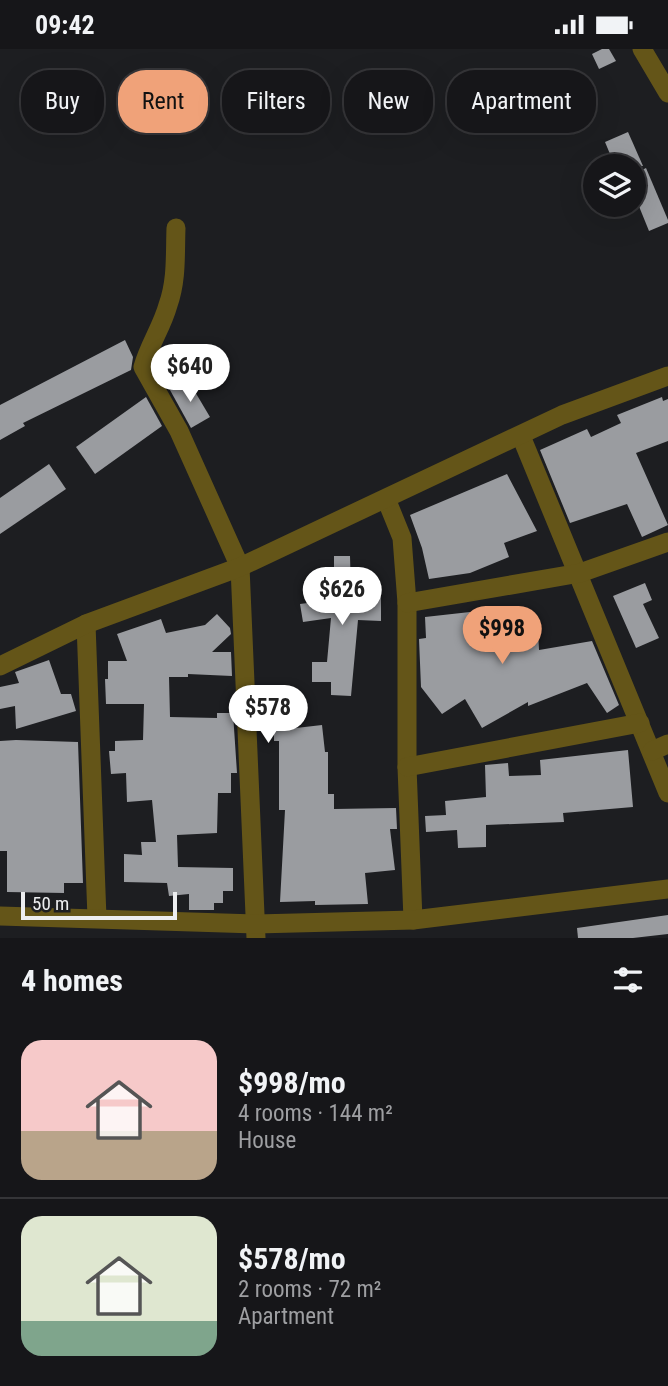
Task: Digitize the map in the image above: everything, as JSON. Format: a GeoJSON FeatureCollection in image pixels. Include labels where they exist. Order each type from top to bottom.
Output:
{"type":"FeatureCollection","features":[{"type":"Feature","properties":{"kind":"street"},"geometry":{"type":"LineString","coordinates":[[642,49],[668,93]]}},
{"type":"Feature","properties":{"kind":"street"},"geometry":{"type":"LineString","coordinates":[[176,228],[175,281],[168,308],[142,367],[179,431],[240,567],[256,931]]}},
{"type":"Feature","properties":{"kind":"street"},"geometry":{"type":"LineString","coordinates":[[0,666],[86,624],[240,567],[387,501],[562,415],[668,376]]}},
{"type":"Feature","properties":{"kind":"street"},"geometry":{"type":"LineString","coordinates":[[521,436],[640,723],[660,747],[668,793]]}},
{"type":"Feature","properties":{"kind":"street"},"geometry":{"type":"LineString","coordinates":[[387,501],[402,538],[407,603],[407,767],[413,920]]}},
{"type":"Feature","properties":{"kind":"street"},"geometry":{"type":"LineString","coordinates":[[407,603],[580,573],[668,542]]}},
{"type":"Feature","properties":{"kind":"street"},"geometry":{"type":"LineString","coordinates":[[86,624],[97,918]]}},
{"type":"Feature","properties":{"kind":"street"},"geometry":{"type":"LineString","coordinates":[[407,767],[640,723]]}},
{"type":"Feature","properties":{"kind":"street"},"geometry":{"type":"LineString","coordinates":[[0,916],[97,918],[256,931],[413,920],[668,889]]}},
{"type":"Feature","properties":{"kind":"building"},"geometry":{"type":"Polygon","coordinates":[[[609,49],[616,61],[599,69],[592,54],[609,49]]]}},
{"type":"Feature","properties":{"kind":"building"},"geometry":{"type":"Polygon","coordinates":[[[628,132],[638,154],[610,154],[605,142],[628,132]]]}},
{"type":"Feature","properties":{"kind":"building"},"geometry":{"type":"Polygon","coordinates":[[[646,168],[668,220],[668,223],[649,231],[643,217],[646,217],[646,168]]]}},
{"type":"Feature","properties":{"kind":"building"},"geometry":{"type":"Polygon","coordinates":[[[125,340],[133,357],[131,370],[23,423],[25,426],[0,440],[0,405],[125,340]]]}},
{"type":"Feature","properties":{"kind":"building"},"geometry":{"type":"Polygon","coordinates":[[[188,380],[210,417],[191,428],[170,390],[188,380]]]}},
{"type":"Feature","properties":{"kind":"building"},"geometry":{"type":"Polygon","coordinates":[[[146,397],[162,426],[95,474],[76,447],[146,397]]]}},
{"type":"Feature","properties":{"kind":"building"},"geometry":{"type":"Polygon","coordinates":[[[662,397],[663,401],[668,399],[668,441],[636,453],[668,525],[642,537],[627,504],[570,523],[540,450],[587,429],[591,437],[621,423],[617,415],[662,397]]]}},
{"type":"Feature","properties":{"kind":"building"},"geometry":{"type":"Polygon","coordinates":[[[49,464],[66,489],[0,534],[0,498],[49,464]]]}},
{"type":"Feature","properties":{"kind":"building"},"geometry":{"type":"Polygon","coordinates":[[[507,474],[537,531],[504,543],[509,557],[470,573],[429,579],[422,548],[410,515],[507,474]]]}},
{"type":"Feature","properties":{"kind":"building"},"geometry":{"type":"Polygon","coordinates":[[[334,556],[350,556],[351,592],[381,593],[381,621],[358,620],[351,696],[331,695],[331,682],[312,682],[312,662],[327,662],[331,618],[303,622],[300,604],[330,600],[329,593],[334,593],[334,556]]]}},
{"type":"Feature","properties":{"kind":"building"},"geometry":{"type":"Polygon","coordinates":[[[645,583],[652,600],[643,604],[659,638],[636,648],[613,596],[645,583]]]}},
{"type":"Feature","properties":{"kind":"building"},"geometry":{"type":"Polygon","coordinates":[[[470,612],[471,618],[525,613],[528,631],[538,630],[539,650],[592,641],[619,705],[607,713],[587,683],[528,706],[528,702],[482,728],[465,699],[442,714],[421,687],[419,639],[426,638],[425,617],[470,612]]]}},
{"type":"Feature","properties":{"kind":"building"},"geometry":{"type":"Polygon","coordinates":[[[217,614],[230,628],[231,634],[212,652],[231,652],[232,676],[188,674],[188,677],[169,677],[170,717],[217,718],[217,713],[233,713],[237,773],[231,773],[231,793],[218,793],[217,833],[177,835],[178,867],[233,868],[233,891],[223,891],[223,903],[214,903],[214,910],[189,910],[189,894],[169,896],[167,883],[124,882],[124,854],[142,855],[141,842],[156,842],[152,800],[127,802],[126,773],[111,774],[109,751],[115,751],[115,741],[143,740],[144,704],[106,704],[105,679],[108,679],[108,661],[127,661],[117,634],[161,619],[166,633],[205,625],[217,614]]]}},
{"type":"Feature","properties":{"kind":"building"},"geometry":{"type":"Polygon","coordinates":[[[49,660],[61,694],[71,694],[76,711],[16,729],[15,706],[0,709],[0,687],[19,683],[15,672],[49,660]]]}},
{"type":"Feature","properties":{"kind":"building"},"geometry":{"type":"Polygon","coordinates":[[[296,718],[296,728],[322,725],[325,752],[328,752],[328,794],[334,794],[334,809],[396,808],[397,829],[390,829],[395,870],[365,873],[368,904],[315,905],[315,901],[280,902],[285,810],[279,810],[279,741],[274,741],[274,719],[296,718]]]}},
{"type":"Feature","properties":{"kind":"building"},"geometry":{"type":"Polygon","coordinates":[[[0,741],[78,742],[83,883],[64,883],[64,893],[7,892],[7,851],[0,851],[0,741]]]}},
{"type":"Feature","properties":{"kind":"building"},"geometry":{"type":"Polygon","coordinates":[[[628,750],[633,807],[563,813],[564,822],[486,825],[486,847],[458,848],[457,830],[426,832],[425,816],[446,815],[445,801],[486,797],[485,765],[508,763],[509,776],[541,775],[540,760],[628,750]]]}},
{"type":"Feature","properties":{"kind":"building"},"geometry":{"type":"Polygon","coordinates":[[[668,915],[668,934],[633,938],[578,938],[577,928],[668,915]]]}}]}
